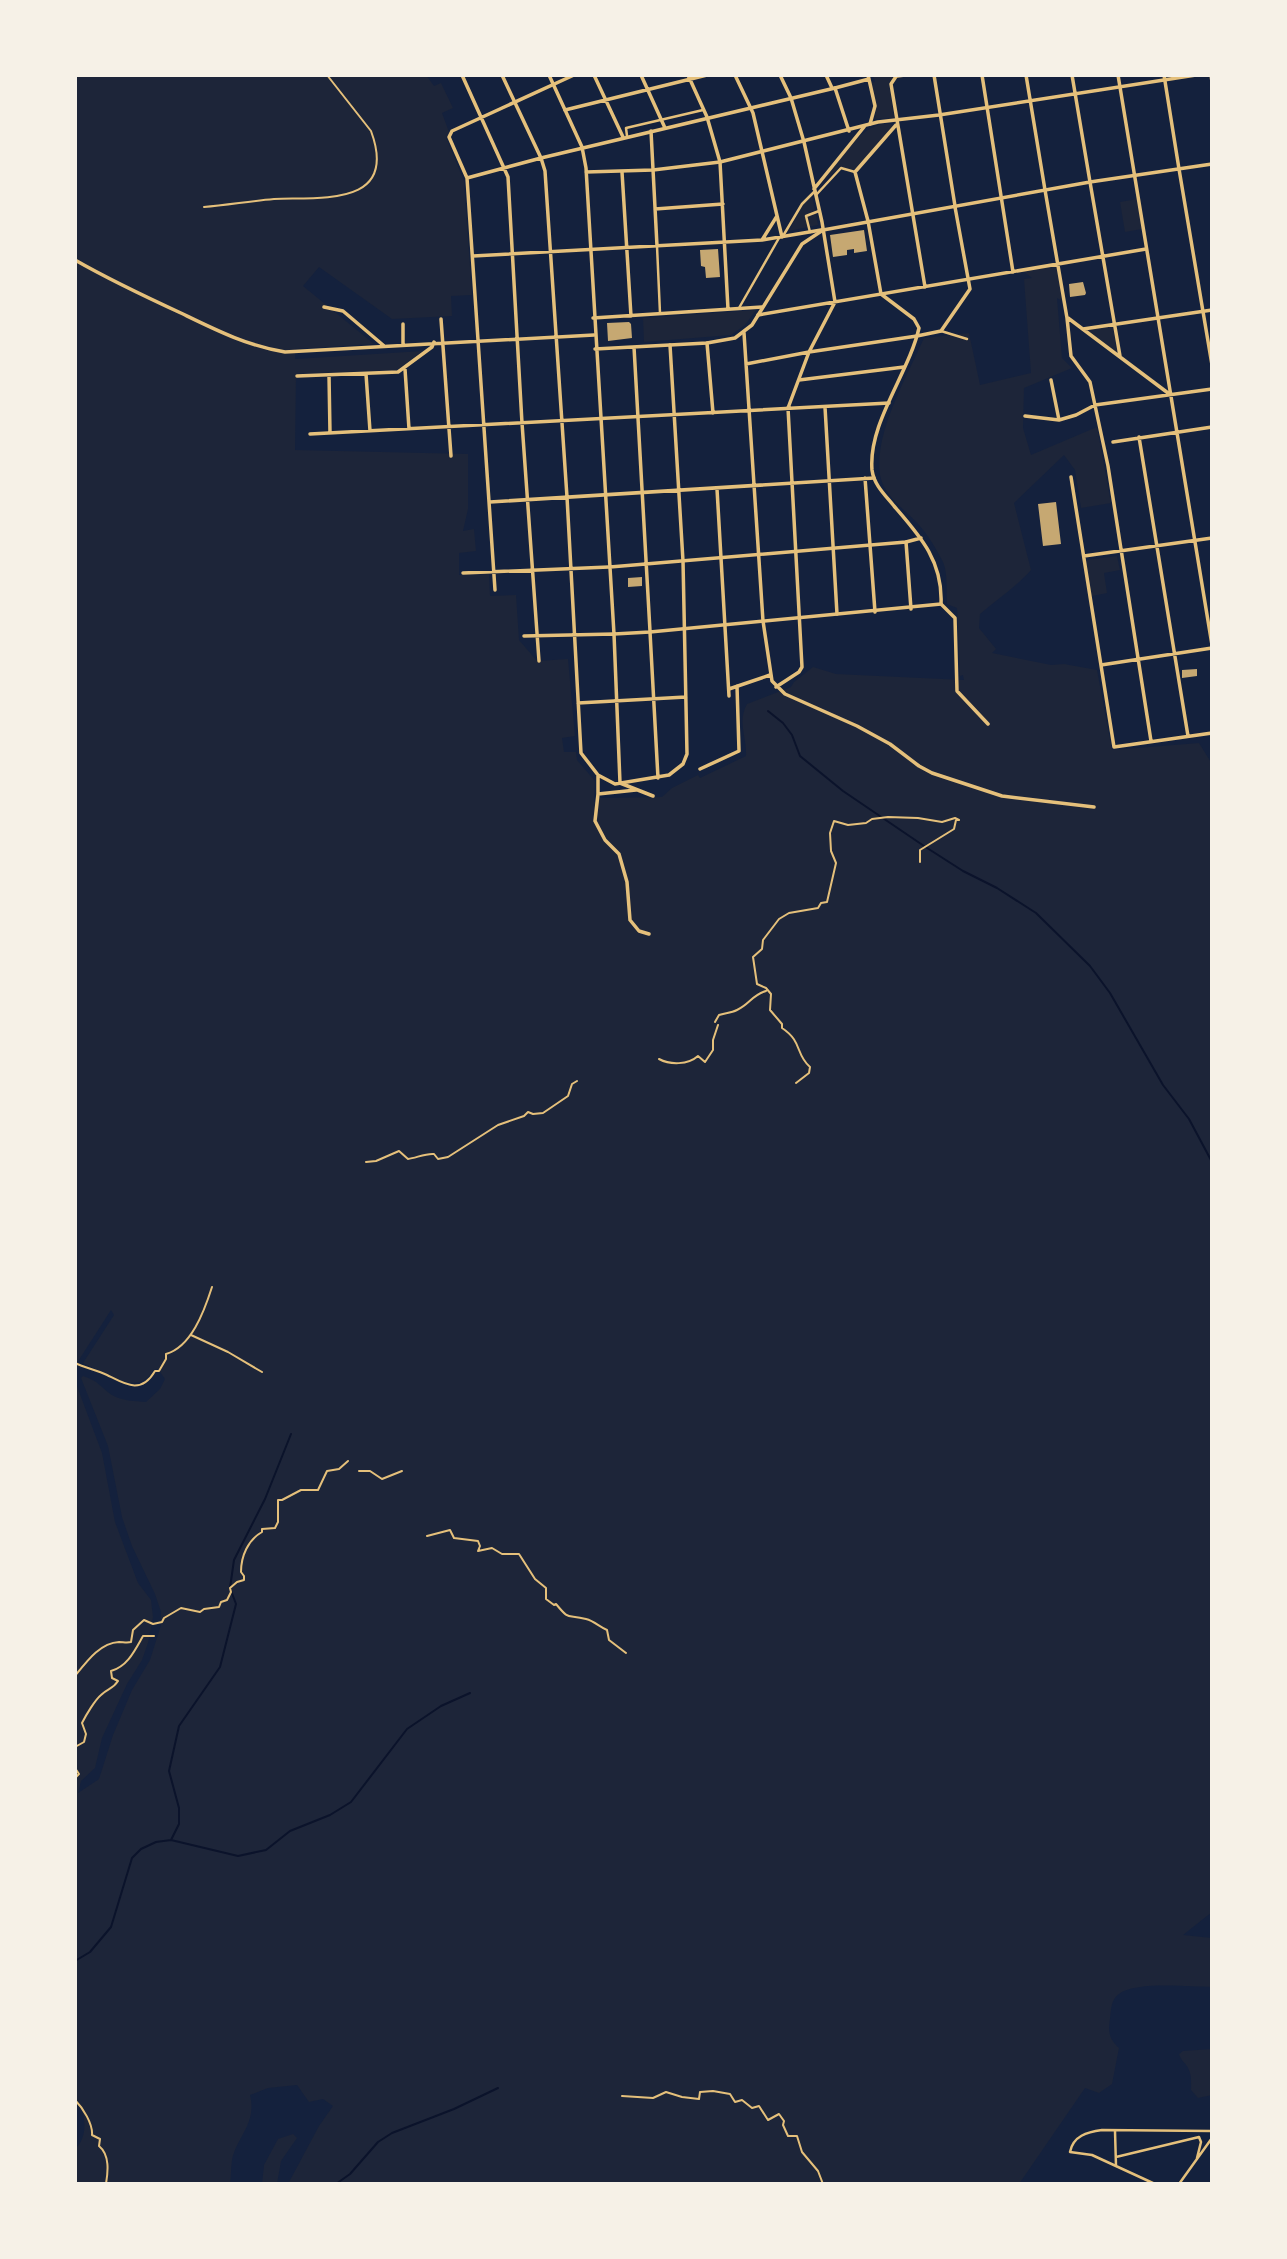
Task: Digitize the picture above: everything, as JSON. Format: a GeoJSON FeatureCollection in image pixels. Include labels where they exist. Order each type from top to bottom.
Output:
{"type":"FeatureCollection","features":[{"type":"Feature","properties":{"kind":"street"},"geometry":{"type":"LineString","coordinates":[[461,75],[508,177],[539,661]]}},
{"type":"Feature","properties":{"kind":"street"},"geometry":{"type":"LineString","coordinates":[[502,75],[545,171],[581,753],[598,775],[610,783],[658,778],[677,770],[687,754],[683,561],[670,345]]}},
{"type":"Feature","properties":{"kind":"street"},"geometry":{"type":"LineString","coordinates":[[549,75],[582,147],[586,172],[621,783]]}},
{"type":"Feature","properties":{"kind":"street"},"geometry":{"type":"LineString","coordinates":[[495,590],[467,178],[450,134],[574,75]]}},
{"type":"Feature","properties":{"kind":"street"},"geometry":{"type":"LineString","coordinates":[[594,75],[625,137]]}},
{"type":"Feature","properties":{"kind":"street"},"geometry":{"type":"LineString","coordinates":[[641,75],[665,128]]}},
{"type":"Feature","properties":{"kind":"street"},"geometry":{"type":"LineString","coordinates":[[565,110],[689,77],[707,75]]}},
{"type":"Feature","properties":{"kind":"street"},"geometry":{"type":"LineString","coordinates":[[735,75],[750,107],[780,238]]}},
{"type":"Feature","properties":{"kind":"street"},"geometry":{"type":"LineString","coordinates":[[776,687],[801,670],[788,408],[809,352],[835,302],[804,142],[791,98],[780,75]]}},
{"type":"Feature","properties":{"kind":"street"},"geometry":{"type":"LineString","coordinates":[[827,75],[849,131]]}},
{"type":"Feature","properties":{"kind":"street"},"geometry":{"type":"LineString","coordinates":[[905,75],[897,76],[891,84],[925,287]]}},
{"type":"Feature","properties":{"kind":"street"},"geometry":{"type":"LineString","coordinates":[[934,75],[970,289],[941,331]]}},
{"type":"Feature","properties":{"kind":"street"},"geometry":{"type":"LineString","coordinates":[[982,75],[1013,272]]}},
{"type":"Feature","properties":{"kind":"street"},"geometry":{"type":"LineString","coordinates":[[1026,75],[1071,356],[1090,382],[1108,466],[1151,741]]}},
{"type":"Feature","properties":{"kind":"street"},"geometry":{"type":"LineString","coordinates":[[1072,75],[1120,356]]}},
{"type":"Feature","properties":{"kind":"street"},"geometry":{"type":"LineString","coordinates":[[1101,664],[1212,647],[1118,75]]}},
{"type":"Feature","properties":{"kind":"street"},"geometry":{"type":"LineString","coordinates":[[586,172],[653,170],[720,162],[870,125],[1196,75]]}},
{"type":"Feature","properties":{"kind":"street"},"geometry":{"type":"LineString","coordinates":[[1211,75],[1212,82]]}},
{"type":"Feature","properties":{"kind":"street"},"geometry":{"type":"LineString","coordinates":[[689,77],[706,117],[720,162],[728,309]]}},
{"type":"Feature","properties":{"kind":"street"},"geometry":{"type":"LineString","coordinates":[[467,178],[582,147],[834,88],[869,77],[875,106],[870,125]]}},
{"type":"Feature","properties":{"kind":"street"},"geometry":{"type":"LineString","coordinates":[[1164,78],[1212,365]]}},
{"type":"Feature","properties":{"kind":"street"},"geometry":{"type":"LineString","coordinates":[[625,137],[626,128],[703,110]]}},
{"type":"Feature","properties":{"kind":"street"},"geometry":{"type":"LineString","coordinates":[[689,113],[691,121]]}},
{"type":"Feature","properties":{"kind":"street"},"geometry":{"type":"LineString","coordinates":[[672,117],[674,125]]}},
{"type":"Feature","properties":{"kind":"street"},"geometry":{"type":"LineString","coordinates":[[647,123],[653,170],[660,313]]}},
{"type":"Feature","properties":{"kind":"street"},"geometry":{"type":"LineString","coordinates":[[855,172],[896,123]]}},
{"type":"Feature","properties":{"kind":"street"},"geometry":{"type":"LineString","coordinates":[[639,124],[641,133]]}},
{"type":"Feature","properties":{"kind":"street"},"geometry":{"type":"LineString","coordinates":[[815,191],[864,127]]}},
{"type":"Feature","properties":{"kind":"street"},"geometry":{"type":"LineString","coordinates":[[472,256],[780,238],[1090,182],[1212,164]]}},
{"type":"Feature","properties":{"kind":"street"},"geometry":{"type":"LineString","coordinates":[[739,309],[802,204],[841,168],[855,172]]}},
{"type":"Feature","properties":{"kind":"street"},"geometry":{"type":"LineString","coordinates":[[622,172],[631,316]]}},
{"type":"Feature","properties":{"kind":"street"},"geometry":{"type":"LineString","coordinates":[[855,172],[868,222],[881,294],[916,321],[919,328],[875,444],[872,459],[874,478],[882,492],[921,538],[935,561],[941,604],[955,618],[957,691],[988,724]]}},
{"type":"Feature","properties":{"kind":"street"},"geometry":{"type":"LineString","coordinates":[[655,209],[723,204]]}},
{"type":"Feature","properties":{"kind":"street"},"geometry":{"type":"LineString","coordinates":[[810,232],[806,216],[819,211]]}},
{"type":"Feature","properties":{"kind":"street"},"geometry":{"type":"LineString","coordinates":[[762,240],[777,216]]}},
{"type":"Feature","properties":{"kind":"street"},"geometry":{"type":"LineString","coordinates":[[595,349],[732,340],[744,333],[758,315],[799,248],[823,230]]}},
{"type":"Feature","properties":{"kind":"street"},"geometry":{"type":"LineString","coordinates":[[758,315],[1146,249]]}},
{"type":"Feature","properties":{"kind":"street"},"geometry":{"type":"LineString","coordinates":[[75,260],[118,284],[260,348],[285,352],[594,335]]}},
{"type":"Feature","properties":{"kind":"street"},"geometry":{"type":"LineString","coordinates":[[324,307],[342,311],[383,345]]}},
{"type":"Feature","properties":{"kind":"street"},"geometry":{"type":"LineString","coordinates":[[593,318],[762,307]]}},
{"type":"Feature","properties":{"kind":"street"},"geometry":{"type":"LineString","coordinates":[[1083,329],[1212,310]]}},
{"type":"Feature","properties":{"kind":"street"},"geometry":{"type":"LineString","coordinates":[[1067,318],[1170,395]]}},
{"type":"Feature","properties":{"kind":"street"},"geometry":{"type":"LineString","coordinates":[[441,319],[451,456]]}},
{"type":"Feature","properties":{"kind":"street"},"geometry":{"type":"LineString","coordinates":[[403,324],[403,344]]}},
{"type":"Feature","properties":{"kind":"street"},"geometry":{"type":"LineString","coordinates":[[746,364],[941,331],[967,339]]}},
{"type":"Feature","properties":{"kind":"street"},"geometry":{"type":"LineString","coordinates":[[744,333],[763,621],[770,675],[776,687],[785,694],[879,738],[932,773],[1002,796],[1094,807]]}},
{"type":"Feature","properties":{"kind":"street"},"geometry":{"type":"LineString","coordinates":[[297,376],[398,372],[432,347],[434,342]]}},
{"type":"Feature","properties":{"kind":"street"},"geometry":{"type":"LineString","coordinates":[[707,343],[713,413]]}},
{"type":"Feature","properties":{"kind":"street"},"geometry":{"type":"LineString","coordinates":[[634,347],[658,778]]}},
{"type":"Feature","properties":{"kind":"street"},"geometry":{"type":"LineString","coordinates":[[799,380],[904,367]]}},
{"type":"Feature","properties":{"kind":"street"},"geometry":{"type":"LineString","coordinates":[[405,369],[409,429]]}},
{"type":"Feature","properties":{"kind":"street"},"geometry":{"type":"LineString","coordinates":[[366,374],[370,431]]}},
{"type":"Feature","properties":{"kind":"street"},"geometry":{"type":"LineString","coordinates":[[329,375],[330,433]]}},
{"type":"Feature","properties":{"kind":"street"},"geometry":{"type":"LineString","coordinates":[[1051,380],[1059,420]]}},
{"type":"Feature","properties":{"kind":"street"},"geometry":{"type":"LineString","coordinates":[[1025,416],[1059,420],[1095,405],[1212,389]]}},
{"type":"Feature","properties":{"kind":"street"},"geometry":{"type":"LineString","coordinates":[[310,434],[889,404]]}},
{"type":"Feature","properties":{"kind":"street"},"geometry":{"type":"LineString","coordinates":[[825,407],[837,614]]}},
{"type":"Feature","properties":{"kind":"street"},"geometry":{"type":"LineString","coordinates":[[1113,442],[1212,426]]}},
{"type":"Feature","properties":{"kind":"street"},"geometry":{"type":"LineString","coordinates":[[1139,438],[1188,736]]}},
{"type":"Feature","properties":{"kind":"street"},"geometry":{"type":"LineString","coordinates":[[1071,477],[1114,747],[1212,733]]}},
{"type":"Feature","properties":{"kind":"street"},"geometry":{"type":"LineString","coordinates":[[865,478],[875,611]]}},
{"type":"Feature","properties":{"kind":"street"},"geometry":{"type":"LineString","coordinates":[[490,502],[874,478]]}},
{"type":"Feature","properties":{"kind":"street"},"geometry":{"type":"LineString","coordinates":[[717,489],[729,696]]}},
{"type":"Feature","properties":{"kind":"street"},"geometry":{"type":"LineString","coordinates":[[463,573],[609,567],[906,542],[921,538]]}},
{"type":"Feature","properties":{"kind":"street"},"geometry":{"type":"LineString","coordinates":[[1084,556],[1212,538]]}},
{"type":"Feature","properties":{"kind":"street"},"geometry":{"type":"LineString","coordinates":[[906,542],[911,609]]}},
{"type":"Feature","properties":{"kind":"street"},"geometry":{"type":"LineString","coordinates":[[524,636],[650,632],[911,609],[941,604]]}},
{"type":"Feature","properties":{"kind":"street"},"geometry":{"type":"LineString","coordinates":[[729,689],[770,675]]}},
{"type":"Feature","properties":{"kind":"street"},"geometry":{"type":"LineString","coordinates":[[701,769],[739,751],[737,686]]}},
{"type":"Feature","properties":{"kind":"street"},"geometry":{"type":"LineString","coordinates":[[578,703],[686,697]]}},
{"type":"Feature","properties":{"kind":"street"},"geometry":{"type":"LineString","coordinates":[[598,775],[595,821],[618,854],[627,882],[630,920],[639,931],[649,934]]}},
{"type":"Feature","properties":{"kind":"street"},"geometry":{"type":"LineString","coordinates":[[621,783],[653,796]]}},
{"type":"Feature","properties":{"kind":"street"},"geometry":{"type":"LineString","coordinates":[[598,794],[638,789]]}},
{"type":"Feature","properties":{"kind":"street"},"geometry":{"type":"LineString","coordinates":[[1115,2131],[1116,2166]]}},
{"type":"Feature","properties":{"kind":"street"},"geometry":{"type":"LineString","coordinates":[[1155,2184],[1092,2155],[1070,2151],[1076,2140],[1085,2134],[1115,2131],[1212,2131]]}},
{"type":"Feature","properties":{"kind":"street"},"geometry":{"type":"LineString","coordinates":[[1116,2157],[1199,2137],[1201,2142],[1197,2158]]}},
{"type":"Feature","properties":{"kind":"street"},"geometry":{"type":"LineString","coordinates":[[1179,2184],[1212,2138]]}},
{"type":"Feature","properties":{"kind":"path"},"geometry":{"type":"LineString","coordinates":[[204,207],[275,199],[298,201],[332,197],[362,189],[369,184],[375,157],[375,142],[371,131],[327,75]]}},
{"type":"Feature","properties":{"kind":"path"},"geometry":{"type":"LineString","coordinates":[[796,1083],[809,1073],[810,1068],[803,1061],[796,1038],[782,1028],[782,1024],[770,1010],[771,994],[757,984],[753,957],[762,949],[763,940],[779,919],[789,913],[818,908],[821,903],[827,902],[836,863],[831,851],[830,833],[834,821],[848,825],[900,816],[934,822],[955,818],[959,820],[956,820],[954,829],[920,850],[920,862]]}},
{"type":"Feature","properties":{"kind":"path"},"geometry":{"type":"LineString","coordinates":[[715,1022],[719,1015],[736,1011],[751,997],[768,990]]}},
{"type":"Feature","properties":{"kind":"path"},"geometry":{"type":"LineString","coordinates":[[659,1059],[665,1062],[688,1063],[698,1056],[705,1062],[713,1051],[718,1025]]}},
{"type":"Feature","properties":{"kind":"path"},"geometry":{"type":"LineString","coordinates":[[366,1162],[376,1161],[399,1151],[408,1159],[428,1154],[434,1154],[438,1159],[443,1158],[503,1123],[528,1112],[543,1113],[568,1096],[572,1084],[577,1081]]}},
{"type":"Feature","properties":{"kind":"path"},"geometry":{"type":"LineString","coordinates":[[75,1363],[122,1384],[140,1385],[150,1381],[155,1371],[159,1371],[166,1354],[175,1352],[201,1319],[212,1287]]}},
{"type":"Feature","properties":{"kind":"path"},"geometry":{"type":"LineString","coordinates":[[190,1335],[228,1352],[262,1372]]}},
{"type":"Feature","properties":{"kind":"path"},"geometry":{"type":"LineString","coordinates":[[75,1676],[92,1655],[98,1654],[104,1647],[117,1642],[131,1643],[133,1630],[144,1620],[153,1624],[160,1622],[181,1608],[200,1612],[219,1607],[221,1602],[227,1600],[230,1588],[244,1580],[240,1572],[242,1556],[254,1538],[262,1529],[275,1528],[278,1521],[278,1500],[301,1490],[318,1490],[327,1471],[339,1469],[348,1461]]}},
{"type":"Feature","properties":{"kind":"path"},"geometry":{"type":"LineString","coordinates":[[359,1471],[370,1471],[382,1479],[402,1471]]}},
{"type":"Feature","properties":{"kind":"path"},"geometry":{"type":"LineString","coordinates":[[427,1536],[450,1530],[454,1538],[478,1541],[478,1551],[492,1548],[502,1554],[519,1554],[535,1579],[546,1588],[547,1599],[559,1606],[561,1612],[572,1618],[586,1619],[607,1630],[609,1640],[626,1653]]}},
{"type":"Feature","properties":{"kind":"path"},"geometry":{"type":"LineString","coordinates":[[75,1747],[84,1742],[86,1734],[82,1723],[89,1715],[93,1703],[103,1693],[113,1689],[118,1681],[112,1678],[111,1671],[119,1668],[132,1655],[143,1636],[154,1636]]}},
{"type":"Feature","properties":{"kind":"path"},"geometry":{"type":"LineString","coordinates":[[75,1768],[79,1774],[75,1778]]}},
{"type":"Feature","properties":{"kind":"path"},"geometry":{"type":"LineString","coordinates":[[622,2096],[653,2098],[666,2092],[699,2099],[700,2092],[716,2091],[730,2094],[736,2102],[741,2099],[752,2108],[759,2106],[768,2120],[777,2113],[784,2121],[788,2136],[797,2136],[802,2152],[818,2171],[823,2184]]}},
{"type":"Feature","properties":{"kind":"path"},"geometry":{"type":"LineString","coordinates":[[75,2100],[89,2119],[92,2135],[100,2139],[99,2146],[104,2150],[109,2165],[106,2184]]}},
{"type":"Feature","properties":{"kind":"shaded area"},"geometry":{"type":"Polygon","coordinates":[[[75,75],[426,75],[434,86],[441,83],[453,108],[442,113],[449,132],[446,137],[464,181],[472,295],[451,296],[452,316],[392,319],[319,267],[303,286],[374,344],[295,349],[295,359],[423,351],[397,370],[296,374],[295,450],[468,454],[468,509],[463,531],[474,529],[476,551],[459,553],[459,575],[489,574],[490,596],[516,595],[519,640],[537,661],[568,659],[575,736],[562,738],[564,752],[576,752],[577,760],[595,781],[594,802],[598,802],[599,798],[662,797],[672,788],[698,775],[700,778],[746,756],[743,717],[747,704],[791,687],[813,667],[836,674],[964,680],[963,675],[960,676],[957,608],[947,604],[945,566],[926,533],[891,497],[882,483],[879,458],[882,441],[893,405],[924,338],[969,333],[980,385],[1031,373],[1024,279],[1032,278],[1022,270],[1058,264],[1064,302],[1057,298],[1062,358],[1072,368],[1024,388],[1023,428],[1031,455],[1097,427],[1111,503],[1081,508],[1075,470],[1064,455],[1014,503],[1031,570],[980,614],[979,628],[996,649],[992,653],[1051,665],[1064,664],[1097,670],[1112,750],[1199,743],[1212,764],[1212,1912],[1183,1935],[1212,1938],[1212,1987],[1138,1987],[1116,1996],[1109,2028],[1111,2038],[1119,2048],[1112,2084],[1099,2093],[1085,2088],[1019,2184],[288,2184],[319,2126],[333,2106],[323,2099],[309,2102],[297,2085],[268,2088],[250,2095],[251,2114],[234,2152],[230,2184],[75,2184],[75,2149],[84,2131],[84,2116],[75,2097],[75,1381],[102,1453],[115,1522],[138,1583],[151,1600],[153,1617],[142,1660],[127,1684],[102,1738],[95,1768],[81,1781],[78,1793],[99,1779],[113,1735],[132,1690],[150,1660],[161,1625],[161,1612],[155,1594],[132,1546],[122,1517],[108,1446],[81,1378],[83,1376],[93,1380],[116,1397],[146,1402],[160,1389],[165,1379],[158,1369],[139,1382],[130,1382],[110,1377],[83,1363],[114,1315],[111,1310],[75,1366],[75,75]]]}},
{"type":"Feature","properties":{"kind":"shaded area"},"geometry":{"type":"Polygon","coordinates":[[[873,75],[894,75],[889,83],[894,118],[875,119],[876,107],[871,83],[875,82],[873,75]]]}},
{"type":"Feature","properties":{"kind":"shaded area"},"geometry":{"type":"Polygon","coordinates":[[[881,124],[893,126],[858,167],[853,170],[840,167],[820,184],[854,141],[881,124]]]}},
{"type":"Feature","properties":{"kind":"shaded area"},"geometry":{"type":"Polygon","coordinates":[[[812,196],[818,225],[789,231],[802,206],[812,196]]]}},
{"type":"Feature","properties":{"kind":"shaded area"},"geometry":{"type":"Polygon","coordinates":[[[1137,199],[1142,229],[1125,232],[1120,202],[1137,199]]]}},
{"type":"Feature","properties":{"kind":"shaded area"},"geometry":{"type":"Polygon","coordinates":[[[756,310],[745,325],[731,335],[644,342],[643,318],[756,310]]]}},
{"type":"Feature","properties":{"kind":"shaded area"},"geometry":{"type":"Polygon","coordinates":[[[1113,325],[1116,348],[1120,356],[1083,329],[1113,325]]]}},
{"type":"Feature","properties":{"kind":"shaded area"},"geometry":{"type":"Polygon","coordinates":[[[1117,556],[1120,570],[1104,573],[1107,593],[1092,596],[1086,560],[1117,556]]]}},
{"type":"Feature","properties":{"kind":"shaded area"},"geometry":{"type":"Polygon","coordinates":[[[1212,2049],[1212,2095],[1198,2098],[1191,2090],[1189,2071],[1179,2054],[1183,2051],[1212,2049]]]}},
{"type":"Feature","properties":{"kind":"shaded area"},"geometry":{"type":"Polygon","coordinates":[[[293,2134],[297,2138],[281,2161],[277,2184],[262,2184],[264,2165],[278,2139],[293,2134]]]}},
{"type":"Feature","properties":{"kind":"building"},"geometry":{"type":"Polygon","coordinates":[[[864,230],[867,251],[854,253],[854,249],[847,250],[847,255],[833,257],[830,235],[864,230]]]}},
{"type":"Feature","properties":{"kind":"building"},"geometry":{"type":"Polygon","coordinates":[[[718,249],[720,277],[706,278],[705,267],[701,266],[700,250],[718,249]]]}},
{"type":"Feature","properties":{"kind":"building"},"geometry":{"type":"Polygon","coordinates":[[[1083,282],[1085,295],[1070,297],[1069,284],[1083,282]]]}},
{"type":"Feature","properties":{"kind":"building"},"geometry":{"type":"Polygon","coordinates":[[[629,322],[632,338],[608,341],[607,323],[629,322]]]}},
{"type":"Feature","properties":{"kind":"building"},"geometry":{"type":"Polygon","coordinates":[[[1056,502],[1061,544],[1043,546],[1038,504],[1056,502]]]}},
{"type":"Feature","properties":{"kind":"building"},"geometry":{"type":"Polygon","coordinates":[[[642,577],[642,586],[628,587],[628,578],[642,577]]]}},
{"type":"Feature","properties":{"kind":"building"},"geometry":{"type":"Polygon","coordinates":[[[1197,669],[1197,676],[1182,678],[1182,670],[1197,669]]]}},
{"type":"Feature","properties":{"kind":"waterway"},"geometry":{"type":"LineString","coordinates":[[768,711],[783,723],[792,735],[800,756],[843,791],[963,871],[997,888],[1036,913],[1090,966],[1110,993],[1163,1085],[1189,1119],[1212,1162]]}},
{"type":"Feature","properties":{"kind":"waterway"},"geometry":{"type":"LineString","coordinates":[[171,1840],[179,1824],[179,1808],[169,1771],[179,1726],[220,1667],[236,1604],[230,1588],[234,1560],[265,1499],[291,1434]]}},
{"type":"Feature","properties":{"kind":"waterway"},"geometry":{"type":"LineString","coordinates":[[75,1961],[90,1952],[111,1927],[132,1858],[141,1849],[156,1842],[171,1840],[238,1856],[266,1850],[290,1831],[330,1815],[351,1802],[407,1729],[441,1706],[470,1693]]}},
{"type":"Feature","properties":{"kind":"waterway"},"geometry":{"type":"LineString","coordinates":[[336,2184],[350,2174],[378,2142],[392,2133],[454,2109],[498,2088]]}}]}
